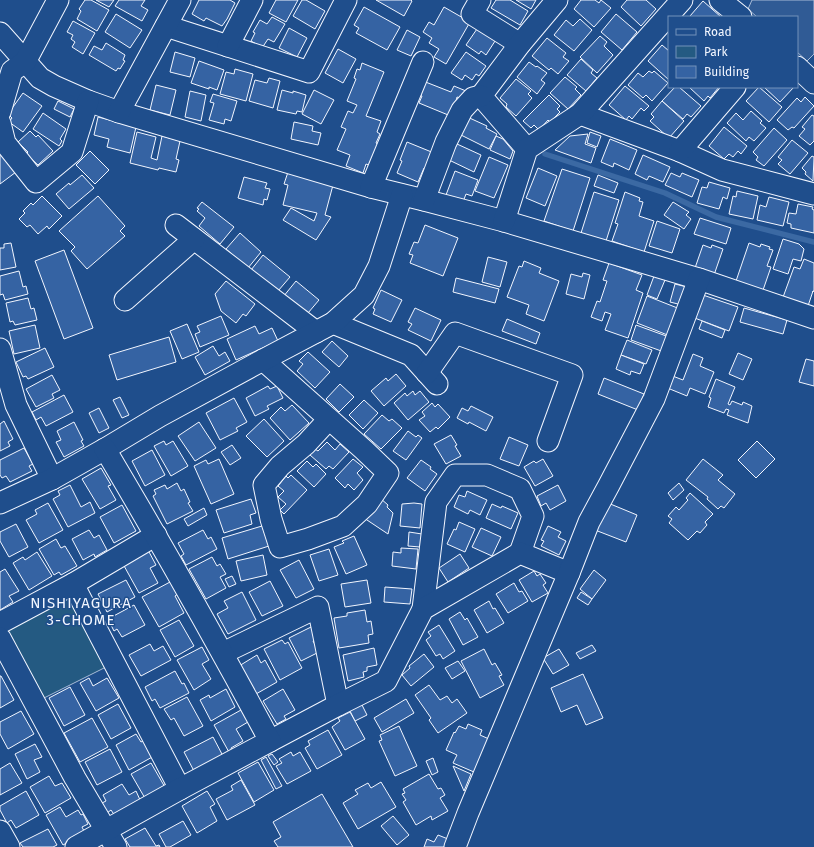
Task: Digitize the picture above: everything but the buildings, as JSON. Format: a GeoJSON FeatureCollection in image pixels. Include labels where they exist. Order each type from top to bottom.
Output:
{"type":"FeatureCollection","features":[{"type":"Feature","properties":{"kind":"street"},"geometry":{"type":"LineString","coordinates":[[0,112],[12,71],[25,62],[58,0]]}},
{"type":"Feature","properties":{"kind":"street"},"geometry":{"type":"LineString","coordinates":[[119,112],[180,0]]}},
{"type":"Feature","properties":{"kind":"street"},"geometry":{"type":"LineString","coordinates":[[228,46],[252,0]]}},
{"type":"Feature","properties":{"kind":"street"},"geometry":{"type":"LineString","coordinates":[[166,26],[309,72],[346,0]]}},
{"type":"Feature","properties":{"kind":"street"},"geometry":{"type":"LineString","coordinates":[[480,0],[472,14],[520,44]]}},
{"type":"Feature","properties":{"kind":"street"},"geometry":{"type":"LineString","coordinates":[[424,200],[446,142],[462,110],[473,98],[481,96],[520,44],[557,0]]}},
{"type":"Feature","properties":{"kind":"street"},"geometry":{"type":"LineString","coordinates":[[504,221],[527,149],[580,114],[682,0]]}},
{"type":"Feature","properties":{"kind":"street"},"geometry":{"type":"LineString","coordinates":[[720,0],[740,16]]}},
{"type":"Feature","properties":{"kind":"street"},"geometry":{"type":"LineString","coordinates":[[0,33],[40,78],[88,101],[119,112],[371,187],[504,221],[699,279],[814,318]]}},
{"type":"Feature","properties":{"kind":"street"},"geometry":{"type":"LineString","coordinates":[[371,187],[423,62]]}},
{"type":"Feature","properties":{"kind":"street"},"geometry":{"type":"LineString","coordinates":[[798,68],[814,83]]}},
{"type":"Feature","properties":{"kind":"street"},"geometry":{"type":"LineString","coordinates":[[680,151],[734,88]]}},
{"type":"Feature","properties":{"kind":"street"},"geometry":{"type":"LineString","coordinates":[[481,96],[527,149]]}},
{"type":"Feature","properties":{"kind":"street"},"geometry":{"type":"LineString","coordinates":[[0,123],[5,143],[36,182],[72,152],[88,101]]}},
{"type":"Feature","properties":{"kind":"street"},"geometry":{"type":"LineString","coordinates":[[580,114],[680,151],[722,170],[814,194]]}},
{"type":"Feature","properties":{"kind":"street"},"geometry":{"type":"LineString","coordinates":[[0,503],[52,479],[160,416],[324,328],[364,295],[379,266],[402,195]]}},
{"type":"Feature","properties":{"kind":"street"},"geometry":{"type":"LineString","coordinates":[[176,225],[194,239],[324,328],[411,355],[432,378],[455,333],[572,375],[548,441]]}},
{"type":"Feature","properties":{"kind":"street"},"geometry":{"type":"LineString","coordinates":[[126,300],[194,239]]}},
{"type":"Feature","properties":{"kind":"street"},"geometry":{"type":"LineString","coordinates":[[455,847],[570,573],[589,522],[610,486],[654,399],[699,279]]}},
{"type":"Feature","properties":{"kind":"street"},"geometry":{"type":"LineString","coordinates":[[0,349],[8,409],[52,479]]}},
{"type":"Feature","properties":{"kind":"street"},"geometry":{"type":"LineString","coordinates":[[263,360],[329,419],[388,473],[367,504],[343,526],[308,540],[280,547],[271,519],[264,485],[280,466],[306,444],[329,419]]}},
{"type":"Feature","properties":{"kind":"street"},"geometry":{"type":"LineString","coordinates":[[105,449],[223,653],[270,741]]}},
{"type":"Feature","properties":{"kind":"street"},"geometry":{"type":"LineString","coordinates":[[76,847],[110,839],[180,789],[386,681],[423,609],[436,502],[455,475],[487,475],[520,489],[533,516],[520,553],[423,609]]}},
{"type":"Feature","properties":{"kind":"street"},"geometry":{"type":"LineString","coordinates":[[0,623],[73,584],[156,535]]}},
{"type":"Feature","properties":{"kind":"street"},"geometry":{"type":"LineString","coordinates":[[520,553],[570,573]]}},
{"type":"Feature","properties":{"kind":"street"},"geometry":{"type":"LineString","coordinates":[[73,584],[180,789]]}},
{"type":"Feature","properties":{"kind":"street"},"geometry":{"type":"LineString","coordinates":[[223,653],[318,607],[338,705]]}},
{"type":"Feature","properties":{"kind":"street"},"geometry":{"type":"LineString","coordinates":[[0,638],[75,778],[110,839]]}},
{"type":"Feature","properties":{"kind":"street"},"geometry":{"type":"LineString","coordinates":[[0,831],[9,847]]}},
{"type":"Feature","properties":{"kind":"green space"},"geometry":{"type":"Polygon","coordinates":[[[66,597],[76,602],[110,665],[42,699],[7,637],[10,626],[66,597]]]}},
{"type":"Feature","properties":{"kind":"shaded area"},"geometry":{"type":"Polygon","coordinates":[[[752,0],[814,0],[814,54],[807,61],[798,53],[798,16],[756,16],[748,9],[752,0]]]}},
{"type":"Feature","properties":{"kind":"waterway"},"geometry":{"type":"LineString","coordinates":[[545,154],[665,193],[716,217],[814,242]]}},
{"type":"Feature","properties":{"kind":"district","name":"NISHIYAGURA 3-CHOME"},"geometry":{"type":"Point","coordinates":[81,612]}}]}
